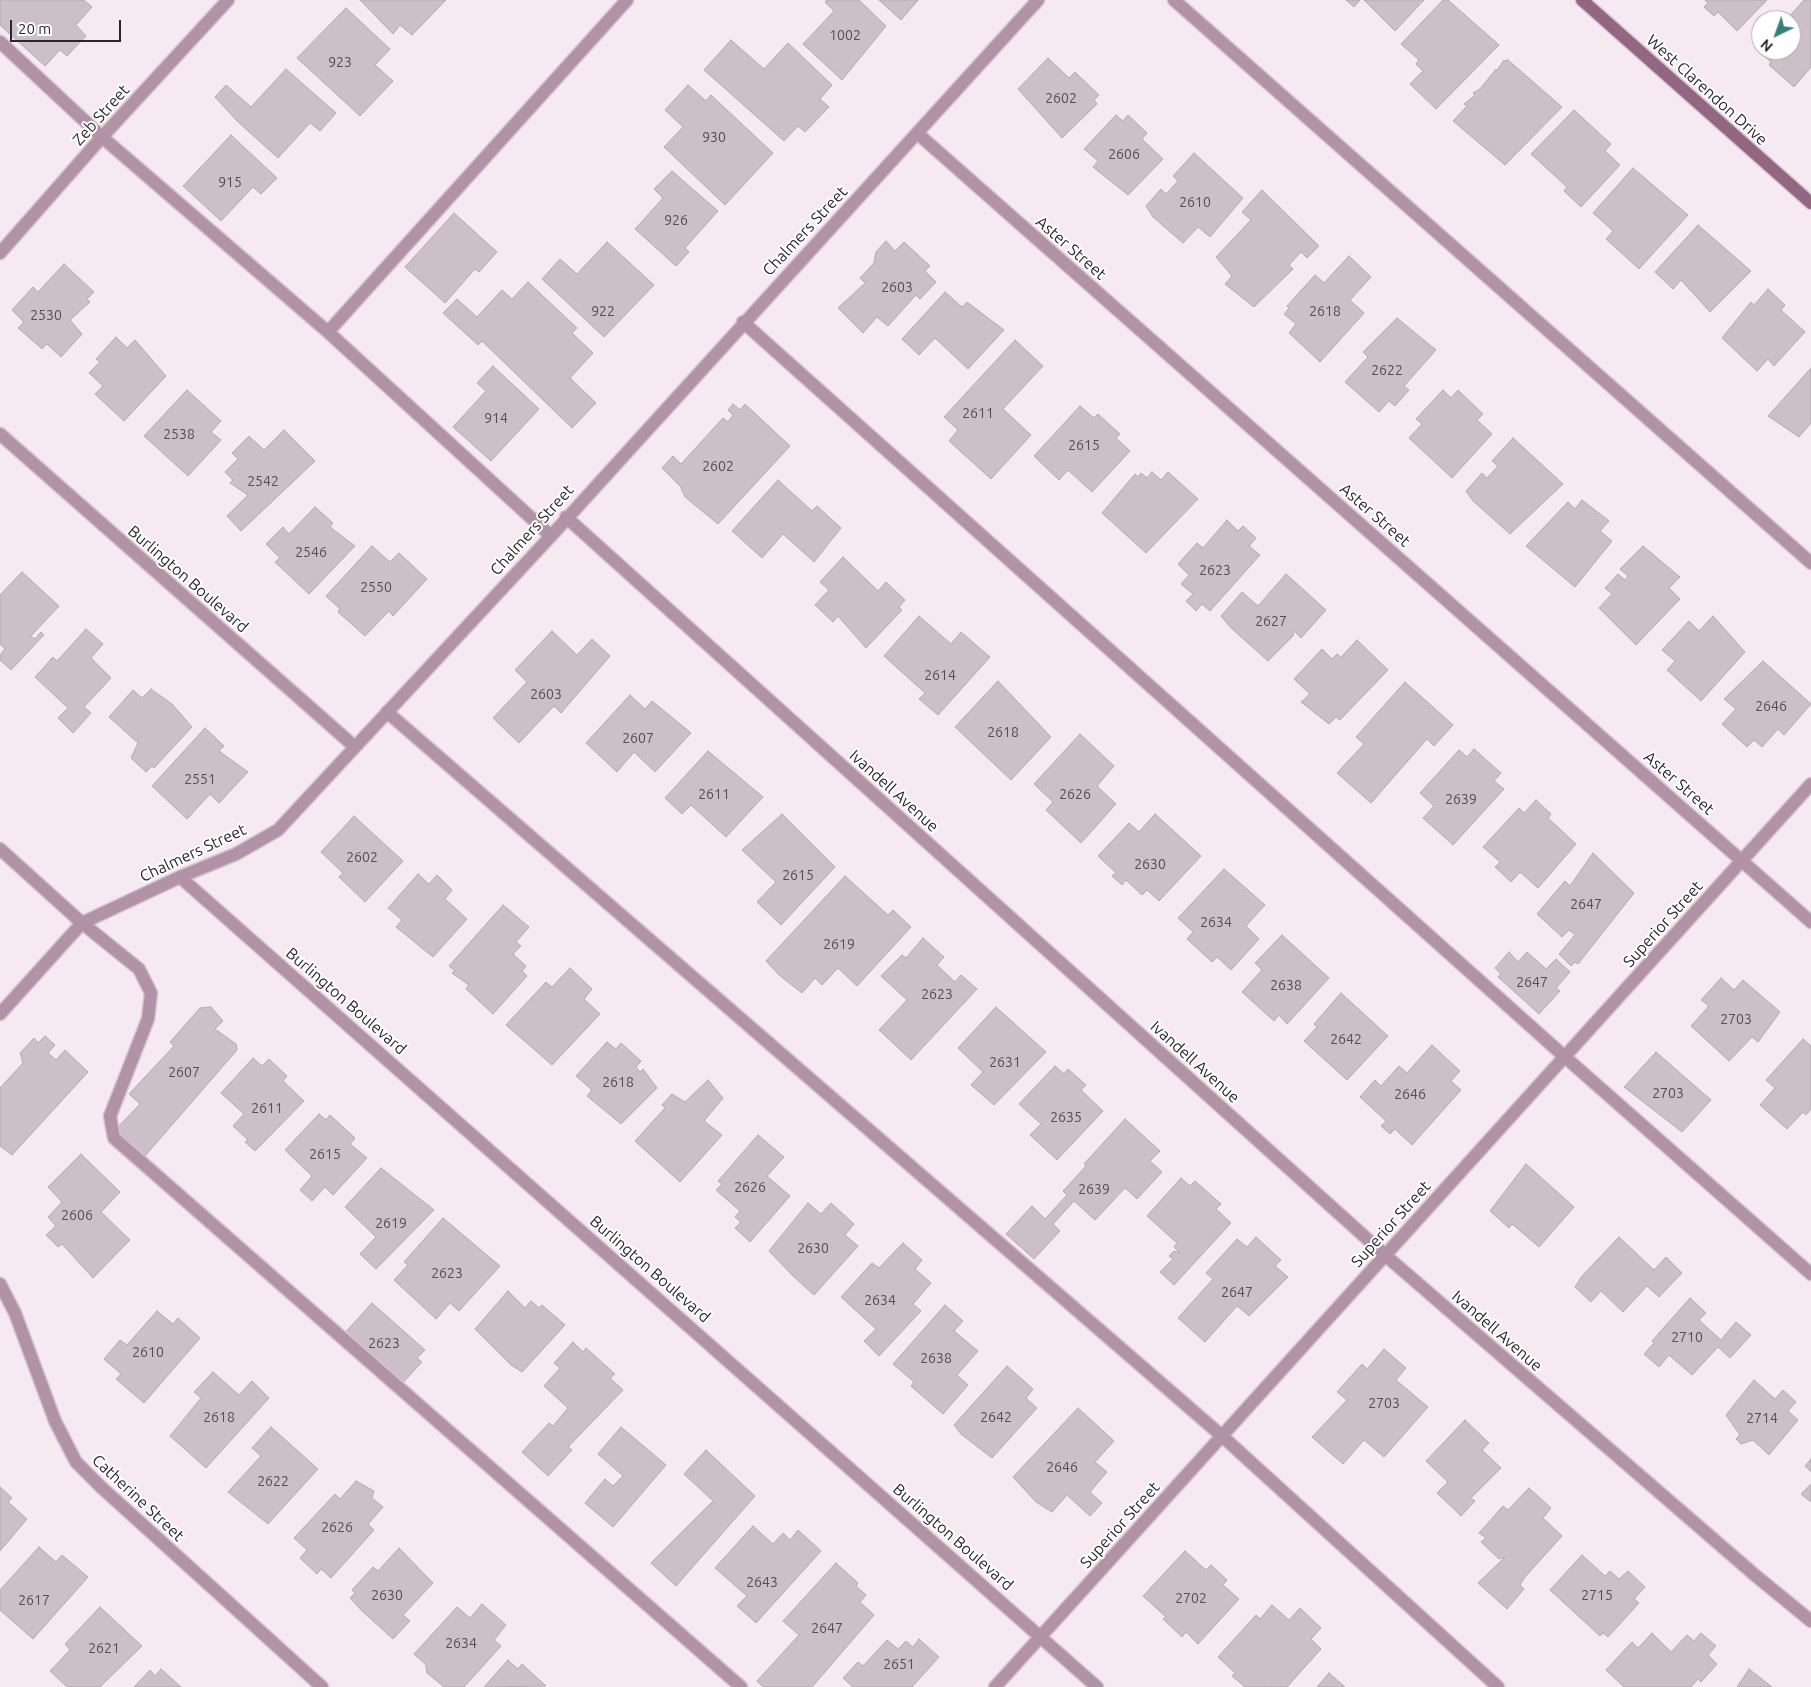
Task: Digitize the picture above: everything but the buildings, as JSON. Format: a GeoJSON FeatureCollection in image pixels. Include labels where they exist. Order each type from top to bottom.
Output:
{"type":"FeatureCollection","features":[{"type":"Feature","properties":{"kind":"main road","name":"West Clarendon Drive"},"geometry":{"type":"LineString","coordinates":[[1582,0],[1811,203]]}},
{"type":"Feature","properties":{"kind":"street","name":"Zeb Street"},"geometry":{"type":"LineString","coordinates":[[0,253],[102,137],[228,0]]}},
{"type":"Feature","properties":{"kind":"street"},"geometry":{"type":"LineString","coordinates":[[328,332],[626,0]]}},
{"type":"Feature","properties":{"kind":"street","name":"Chalmers Street"},"geometry":{"type":"LineString","coordinates":[[0,1014],[82,923],[180,876],[236,854],[278,830],[551,536],[566,517],[743,322],[1038,0]]}},
{"type":"Feature","properties":{"kind":"street"},"geometry":{"type":"LineString","coordinates":[[1174,0],[1811,563]]}},
{"type":"Feature","properties":{"kind":"street"},"geometry":{"type":"LineString","coordinates":[[0,42],[102,137],[328,332],[551,536]]}},
{"type":"Feature","properties":{"kind":"street","name":"Aster Street"},"geometry":{"type":"LineString","coordinates":[[918,133],[1811,922]]}},
{"type":"Feature","properties":{"kind":"street"},"geometry":{"type":"LineString","coordinates":[[743,322],[1565,1057],[1811,1274]]}},
{"type":"Feature","properties":{"kind":"street","name":"Burlington Boulevard"},"geometry":{"type":"LineString","coordinates":[[0,434],[355,748]]}},
{"type":"Feature","properties":{"kind":"street","name":"Ivandell Avenue"},"geometry":{"type":"LineString","coordinates":[[566,517],[1385,1255],[1741,1563],[1811,1621]]}},
{"type":"Feature","properties":{"kind":"street"},"geometry":{"type":"LineString","coordinates":[[387,712],[1222,1436],[1498,1687]]}},
{"type":"Feature","properties":{"kind":"street","name":"Superior Street"},"geometry":{"type":"LineString","coordinates":[[995,1687],[1811,784]]}},
{"type":"Feature","properties":{"kind":"street"},"geometry":{"type":"LineString","coordinates":[[0,849],[82,923],[139,969],[151,992],[148,1019],[110,1116],[114,1138],[741,1687]]}},
{"type":"Feature","properties":{"kind":"street","name":"Burlington Boulevard"},"geometry":{"type":"LineString","coordinates":[[180,876],[1097,1687]]}},
{"type":"Feature","properties":{"kind":"street","name":"Catherine Street"},"geometry":{"type":"LineString","coordinates":[[0,1284],[15,1313],[55,1421],[76,1462],[101,1487],[322,1687]]}}]}
